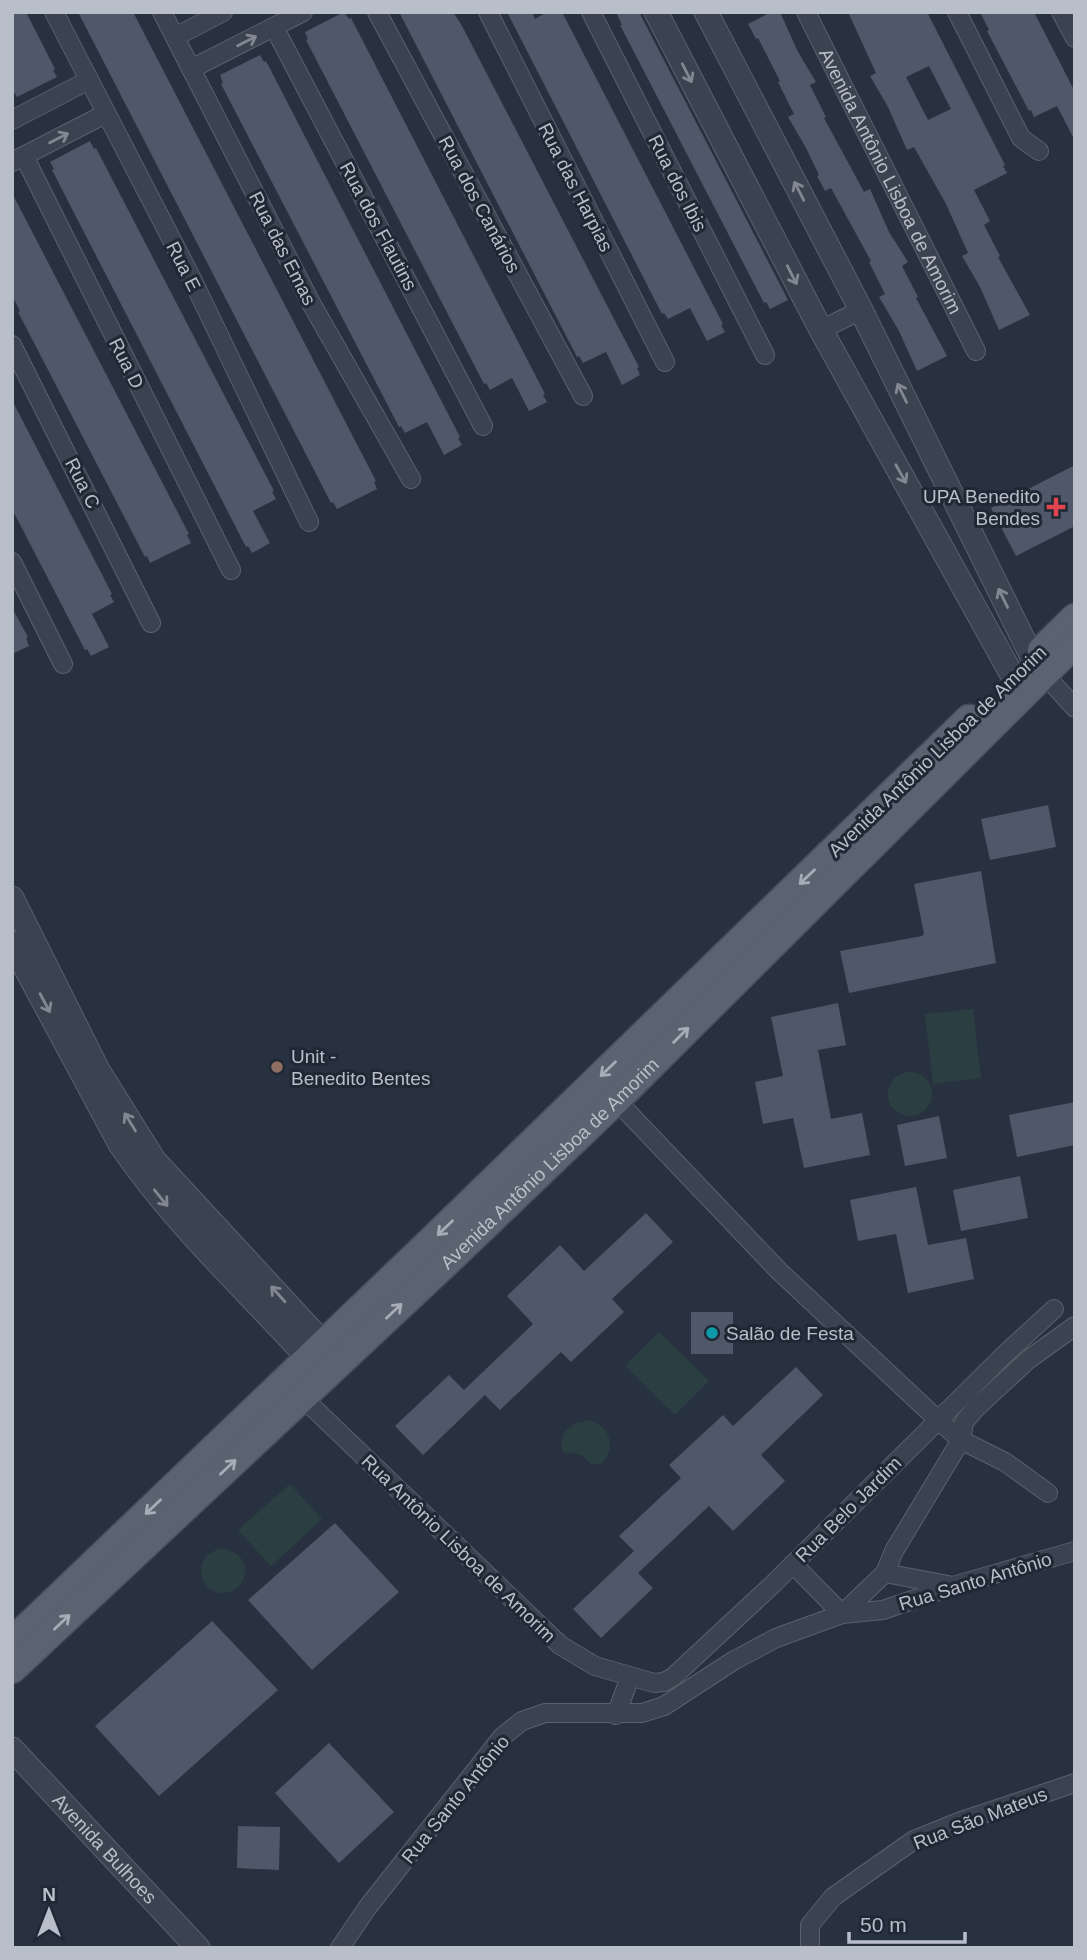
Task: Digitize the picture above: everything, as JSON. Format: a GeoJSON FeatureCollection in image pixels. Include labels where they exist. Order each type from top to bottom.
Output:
{"type":"FeatureCollection","features":[{"type":"Feature","properties":{"kind":"main road","name":"Avenida Antônio Lisboa de Amorim"},"geometry":{"type":"LineString","coordinates":[[12,1669],[302,1397],[324,1360],[452,1257],[616,1100],[1028,675],[1075,618]]}},
{"type":"Feature","properties":{"kind":"main road","name":"Avenida Antônio Lisboa de Amorim"},"geometry":{"type":"LineString","coordinates":[[12,1642],[324,1360],[1028,675],[1075,643]]}},
{"type":"Feature","properties":{"kind":"street","name":"Rua E"},"geometry":{"type":"LineString","coordinates":[[54,12],[190,275],[309,522]]}},
{"type":"Feature","properties":{"kind":"street","name":"Rua das Emas"},"geometry":{"type":"LineString","coordinates":[[162,12],[311,303],[411,479]]}},
{"type":"Feature","properties":{"kind":"street"},"geometry":{"type":"LineString","coordinates":[[175,37],[223,12]]}},
{"type":"Feature","properties":{"kind":"street"},"geometry":{"type":"LineString","coordinates":[[191,69],[303,12]]}},
{"type":"Feature","properties":{"kind":"street","name":"Rua dos Canários"},"geometry":{"type":"LineString","coordinates":[[377,12],[583,396]]}},
{"type":"Feature","properties":{"kind":"street","name":"Rua das Harpias"},"geometry":{"type":"LineString","coordinates":[[488,12],[664,362]]}},
{"type":"Feature","properties":{"kind":"street","name":"Rua dos Ibis"},"geometry":{"type":"LineString","coordinates":[[591,12],[765,355]]}},
{"type":"Feature","properties":{"kind":"street"},"geometry":{"type":"LineString","coordinates":[[656,12],[821,330],[1028,675],[1075,708]]}},
{"type":"Feature","properties":{"kind":"street"},"geometry":{"type":"LineString","coordinates":[[706,12],[861,310],[1028,675]]}},
{"type":"Feature","properties":{"kind":"street","name":"Avenida Antônio Lisboa de Amorim"},"geometry":{"type":"LineString","coordinates":[[806,12],[976,351]]}},
{"type":"Feature","properties":{"kind":"street"},"geometry":{"type":"LineString","coordinates":[[957,12],[1021,138],[1039,151]]}},
{"type":"Feature","properties":{"kind":"street"},"geometry":{"type":"LineString","coordinates":[[1061,12],[1075,38]]}},
{"type":"Feature","properties":{"kind":"street","name":"Rua dos Flautins"},"geometry":{"type":"LineString","coordinates":[[274,27],[483,426]]}},
{"type":"Feature","properties":{"kind":"street"},"geometry":{"type":"LineString","coordinates":[[12,120],[89,80]]}},
{"type":"Feature","properties":{"kind":"street","name":"Rua D"},"geometry":{"type":"LineString","coordinates":[[105,114],[18,159],[231,570]]}},
{"type":"Feature","properties":{"kind":"street"},"geometry":{"type":"LineString","coordinates":[[821,330],[861,310]]}},
{"type":"Feature","properties":{"kind":"street","name":"Rua C"},"geometry":{"type":"LineString","coordinates":[[12,345],[151,623]]}},
{"type":"Feature","properties":{"kind":"street"},"geometry":{"type":"LineString","coordinates":[[12,562],[63,664]]}},
{"type":"Feature","properties":{"kind":"street"},"geometry":{"type":"LineString","coordinates":[[12,898],[120,1144],[187,1229],[324,1360]]}},
{"type":"Feature","properties":{"kind":"street"},"geometry":{"type":"LineString","coordinates":[[12,943],[76,1044]]}},
{"type":"Feature","properties":{"kind":"street"},"geometry":{"type":"LineString","coordinates":[[616,1100],[779,1272],[938,1420],[961,1440],[1005,1462],[1048,1493]]}},
{"type":"Feature","properties":{"kind":"street","name":"Rua Belo Jardim"},"geometry":{"type":"LineString","coordinates":[[630,1676],[654,1684],[673,1677],[1054,1309]]}},
{"type":"Feature","properties":{"kind":"street"},"geometry":{"type":"LineString","coordinates":[[793,1564],[842,1614],[885,1573],[894,1551],[961,1440],[964,1422],[1029,1359],[1075,1325]]}},
{"type":"Feature","properties":{"kind":"street","name":"Rua Antônio Lisboa de Amorim"},"geometry":{"type":"LineString","coordinates":[[302,1397],[560,1645],[595,1666],[630,1676]]}},
{"type":"Feature","properties":{"kind":"street","name":"Rua Santo Antônio"},"geometry":{"type":"LineString","coordinates":[[340,1948],[375,1898],[502,1737],[522,1721],[545,1713],[642,1713],[664,1706],[759,1646],[842,1614],[883,1611],[953,1586],[1075,1551]]}},
{"type":"Feature","properties":{"kind":"street"},"geometry":{"type":"LineString","coordinates":[[885,1573],[953,1586]]}},
{"type":"Feature","properties":{"kind":"street"},"geometry":{"type":"LineString","coordinates":[[616,1715],[630,1676]]}},
{"type":"Feature","properties":{"kind":"street","name":"Avenida Bulhoes"},"geometry":{"type":"LineString","coordinates":[[12,1749],[198,1948]]}},
{"type":"Feature","properties":{"kind":"street","name":"Rua São Mateus"},"geometry":{"type":"LineString","coordinates":[[810,1948],[810,1925],[833,1897],[914,1840],[961,1821],[1075,1783]]}},
{"type":"Feature","properties":{"kind":"green space"},"geometry":{"type":"Polygon","coordinates":[[[973,1009],[981,1078],[933,1084],[925,1014],[973,1009]]]}},
{"type":"Feature","properties":{"kind":"green space"},"geometry":{"type":"Polygon","coordinates":[[[910,1072],[926,1078],[932,1094],[926,1110],[910,1116],[894,1110],[888,1094],[894,1078],[910,1072]]]}},
{"type":"Feature","properties":{"kind":"green space"},"geometry":{"type":"Polygon","coordinates":[[[659,1332],[709,1381],[675,1415],[625,1366],[659,1332]]]}},
{"type":"Feature","properties":{"kind":"green space"},"geometry":{"type":"Polygon","coordinates":[[[590,1420],[603,1428],[609,1439],[609,1452],[601,1464],[591,1464],[582,1455],[563,1452],[561,1443],[564,1432],[575,1423],[590,1420]]]}},
{"type":"Feature","properties":{"kind":"green space"},"geometry":{"type":"Polygon","coordinates":[[[290,1484],[322,1519],[271,1566],[238,1530],[290,1484]]]}},
{"type":"Feature","properties":{"kind":"green space"},"geometry":{"type":"Polygon","coordinates":[[[223,1549],[239,1555],[245,1571],[239,1587],[223,1593],[207,1587],[201,1571],[207,1555],[223,1549]]]}},
{"type":"Feature","properties":{"kind":"building"},"geometry":{"type":"Polygon","coordinates":[[[12,12],[26,12],[57,77],[17,97],[12,89],[12,12]]]}},
{"type":"Feature","properties":{"kind":"building"},"geometry":{"type":"Polygon","coordinates":[[[78,12],[133,12],[376,481],[374,482],[377,489],[337,509],[333,502],[331,503],[78,12]]]}},
{"type":"Feature","properties":{"kind":"building"},"geometry":{"type":"Polygon","coordinates":[[[344,12],[351,18],[545,394],[543,395],[547,402],[529,411],[512,378],[490,390],[486,383],[484,384],[306,40],[308,39],[305,32],[344,12]]]}},
{"type":"Feature","properties":{"kind":"building"},"geometry":{"type":"Polygon","coordinates":[[[399,12],[453,12],[461,24],[639,367],[637,368],[640,375],[622,385],[606,352],[583,363],[579,356],[577,357],[399,12]]]}},
{"type":"Feature","properties":{"kind":"building"},"geometry":{"type":"Polygon","coordinates":[[[507,12],[532,12],[535,19],[547,12],[562,12],[725,332],[707,341],[690,308],[668,319],[662,314],[507,12]]]}},
{"type":"Feature","properties":{"kind":"building"},"geometry":{"type":"Polygon","coordinates":[[[616,12],[639,12],[788,300],[770,309],[766,302],[764,303],[620,25],[616,12]]]}},
{"type":"Feature","properties":{"kind":"building"},"geometry":{"type":"Polygon","coordinates":[[[771,12],[780,12],[798,52],[816,82],[810,85],[826,117],[824,118],[864,192],[870,189],[889,232],[908,262],[902,266],[947,356],[917,371],[899,331],[879,297],[885,294],[869,262],[871,261],[831,188],[825,191],[817,176],[819,175],[806,148],[788,117],[794,114],[778,82],[780,81],[748,24],[771,12]]]}},
{"type":"Feature","properties":{"kind":"building"},"geometry":{"type":"Polygon","coordinates":[[[848,12],[927,12],[1005,165],[1003,166],[1007,173],[974,190],[990,221],[984,225],[1000,256],[998,257],[1030,315],[999,330],[980,287],[962,256],[968,253],[946,204],[914,147],[907,150],[888,107],[870,76],[876,73],[848,12]],[[929,66],[906,77],[928,120],[951,109],[929,66]]]}},
{"type":"Feature","properties":{"kind":"building"},"geometry":{"type":"Polygon","coordinates":[[[980,12],[1034,12],[1075,92],[1075,141],[1057,106],[1034,117],[1031,110],[1029,111],[987,31],[989,30],[980,12]]]}},
{"type":"Feature","properties":{"kind":"building"},"geometry":{"type":"Polygon","coordinates":[[[260,55],[264,62],[266,61],[460,437],[458,438],[462,445],[444,455],[427,422],[405,433],[401,426],[399,427],[221,84],[220,75],[260,55]]]}},
{"type":"Feature","properties":{"kind":"building"},"geometry":{"type":"Polygon","coordinates":[[[90,141],[274,491],[272,492],[276,499],[253,511],[270,543],[252,553],[248,546],[246,547],[52,170],[54,169],[50,162],[90,141]]]}},
{"type":"Feature","properties":{"kind":"building"},"geometry":{"type":"Polygon","coordinates":[[[12,193],[189,534],[187,535],[191,543],[150,563],[12,296],[12,193]]]}},
{"type":"Feature","properties":{"kind":"building"},"geometry":{"type":"Polygon","coordinates":[[[12,400],[112,594],[110,595],[114,602],[92,614],[109,647],[91,656],[87,649],[85,650],[12,509],[12,400]]]}},
{"type":"Feature","properties":{"kind":"building"},"geometry":{"type":"Polygon","coordinates":[[[1075,465],[1075,526],[1016,556],[991,508],[1075,465]]]}},
{"type":"Feature","properties":{"kind":"building"},"geometry":{"type":"Polygon","coordinates":[[[12,608],[28,637],[29,646],[12,654],[12,608]]]}},
{"type":"Feature","properties":{"kind":"building"},"geometry":{"type":"Polygon","coordinates":[[[1048,805],[1056,847],[990,860],[981,819],[1048,805]]]}},
{"type":"Feature","properties":{"kind":"building"},"geometry":{"type":"Polygon","coordinates":[[[981,871],[996,963],[849,993],[840,951],[922,936],[924,934],[914,884],[981,871]]]}},
{"type":"Feature","properties":{"kind":"building"},"geometry":{"type":"Polygon","coordinates":[[[838,1003],[846,1045],[818,1050],[831,1119],[862,1113],[870,1155],[804,1168],[793,1118],[763,1124],[755,1082],[783,1076],[771,1017],[838,1003]]]}},
{"type":"Feature","properties":{"kind":"building"},"geometry":{"type":"Polygon","coordinates":[[[1075,1102],[1075,1145],[1017,1157],[1009,1115],[1075,1102]]]}},
{"type":"Feature","properties":{"kind":"building"},"geometry":{"type":"Polygon","coordinates":[[[939,1116],[947,1158],[905,1166],[897,1125],[939,1116]]]}},
{"type":"Feature","properties":{"kind":"building"},"geometry":{"type":"Polygon","coordinates":[[[1020,1176],[1028,1218],[961,1231],[953,1190],[1020,1176]]]}},
{"type":"Feature","properties":{"kind":"building"},"geometry":{"type":"Polygon","coordinates":[[[916,1187],[928,1245],[966,1238],[974,1279],[908,1293],[896,1234],[858,1241],[850,1200],[916,1187]]]}},
{"type":"Feature","properties":{"kind":"building"},"geometry":{"type":"Polygon","coordinates":[[[646,1213],[673,1242],[612,1299],[624,1312],[571,1362],[561,1352],[500,1410],[485,1395],[423,1455],[395,1426],[449,1375],[464,1390],[533,1324],[507,1296],[560,1245],[584,1271],[646,1213]]]}},
{"type":"Feature","properties":{"kind":"building","name":"Salão de Festa"},"geometry":{"type":"Polygon","coordinates":[[[691,1312],[733,1312],[733,1354],[691,1354],[691,1312]]]}},
{"type":"Feature","properties":{"kind":"building"},"geometry":{"type":"Polygon","coordinates":[[[796,1367],[823,1395],[761,1455],[785,1481],[733,1531],[709,1506],[638,1573],[653,1588],[601,1638],[573,1609],[634,1551],[619,1536],[681,1478],[669,1465],[723,1415],[733,1426],[796,1367]]]}},
{"type":"Feature","properties":{"kind":"building"},"geometry":{"type":"Polygon","coordinates":[[[335,1523],[399,1592],[312,1670],[248,1600],[335,1523]]]}},
{"type":"Feature","properties":{"kind":"building"},"geometry":{"type":"Polygon","coordinates":[[[212,1621],[278,1690],[159,1796],[95,1726],[212,1621]]]}},
{"type":"Feature","properties":{"kind":"building"},"geometry":{"type":"Polygon","coordinates":[[[329,1743],[394,1812],[339,1863],[275,1793],[329,1743]]]}},
{"type":"Feature","properties":{"kind":"building"},"geometry":{"type":"Polygon","coordinates":[[[238,1826],[280,1827],[279,1870],[237,1868],[238,1826]]]}},
{"type":"Feature","properties":{"kind":"place","name":"UPA Benedito Bendes"},"geometry":{"type":"Point","coordinates":[1056,507]}},
{"type":"Feature","properties":{"kind":"place","name":"Unit - Benedito Bentes"},"geometry":{"type":"Point","coordinates":[277,1067]}},
{"type":"Feature","properties":{"kind":"place","name":"Salão de Festa"},"geometry":{"type":"Point","coordinates":[712,1333]}}]}
